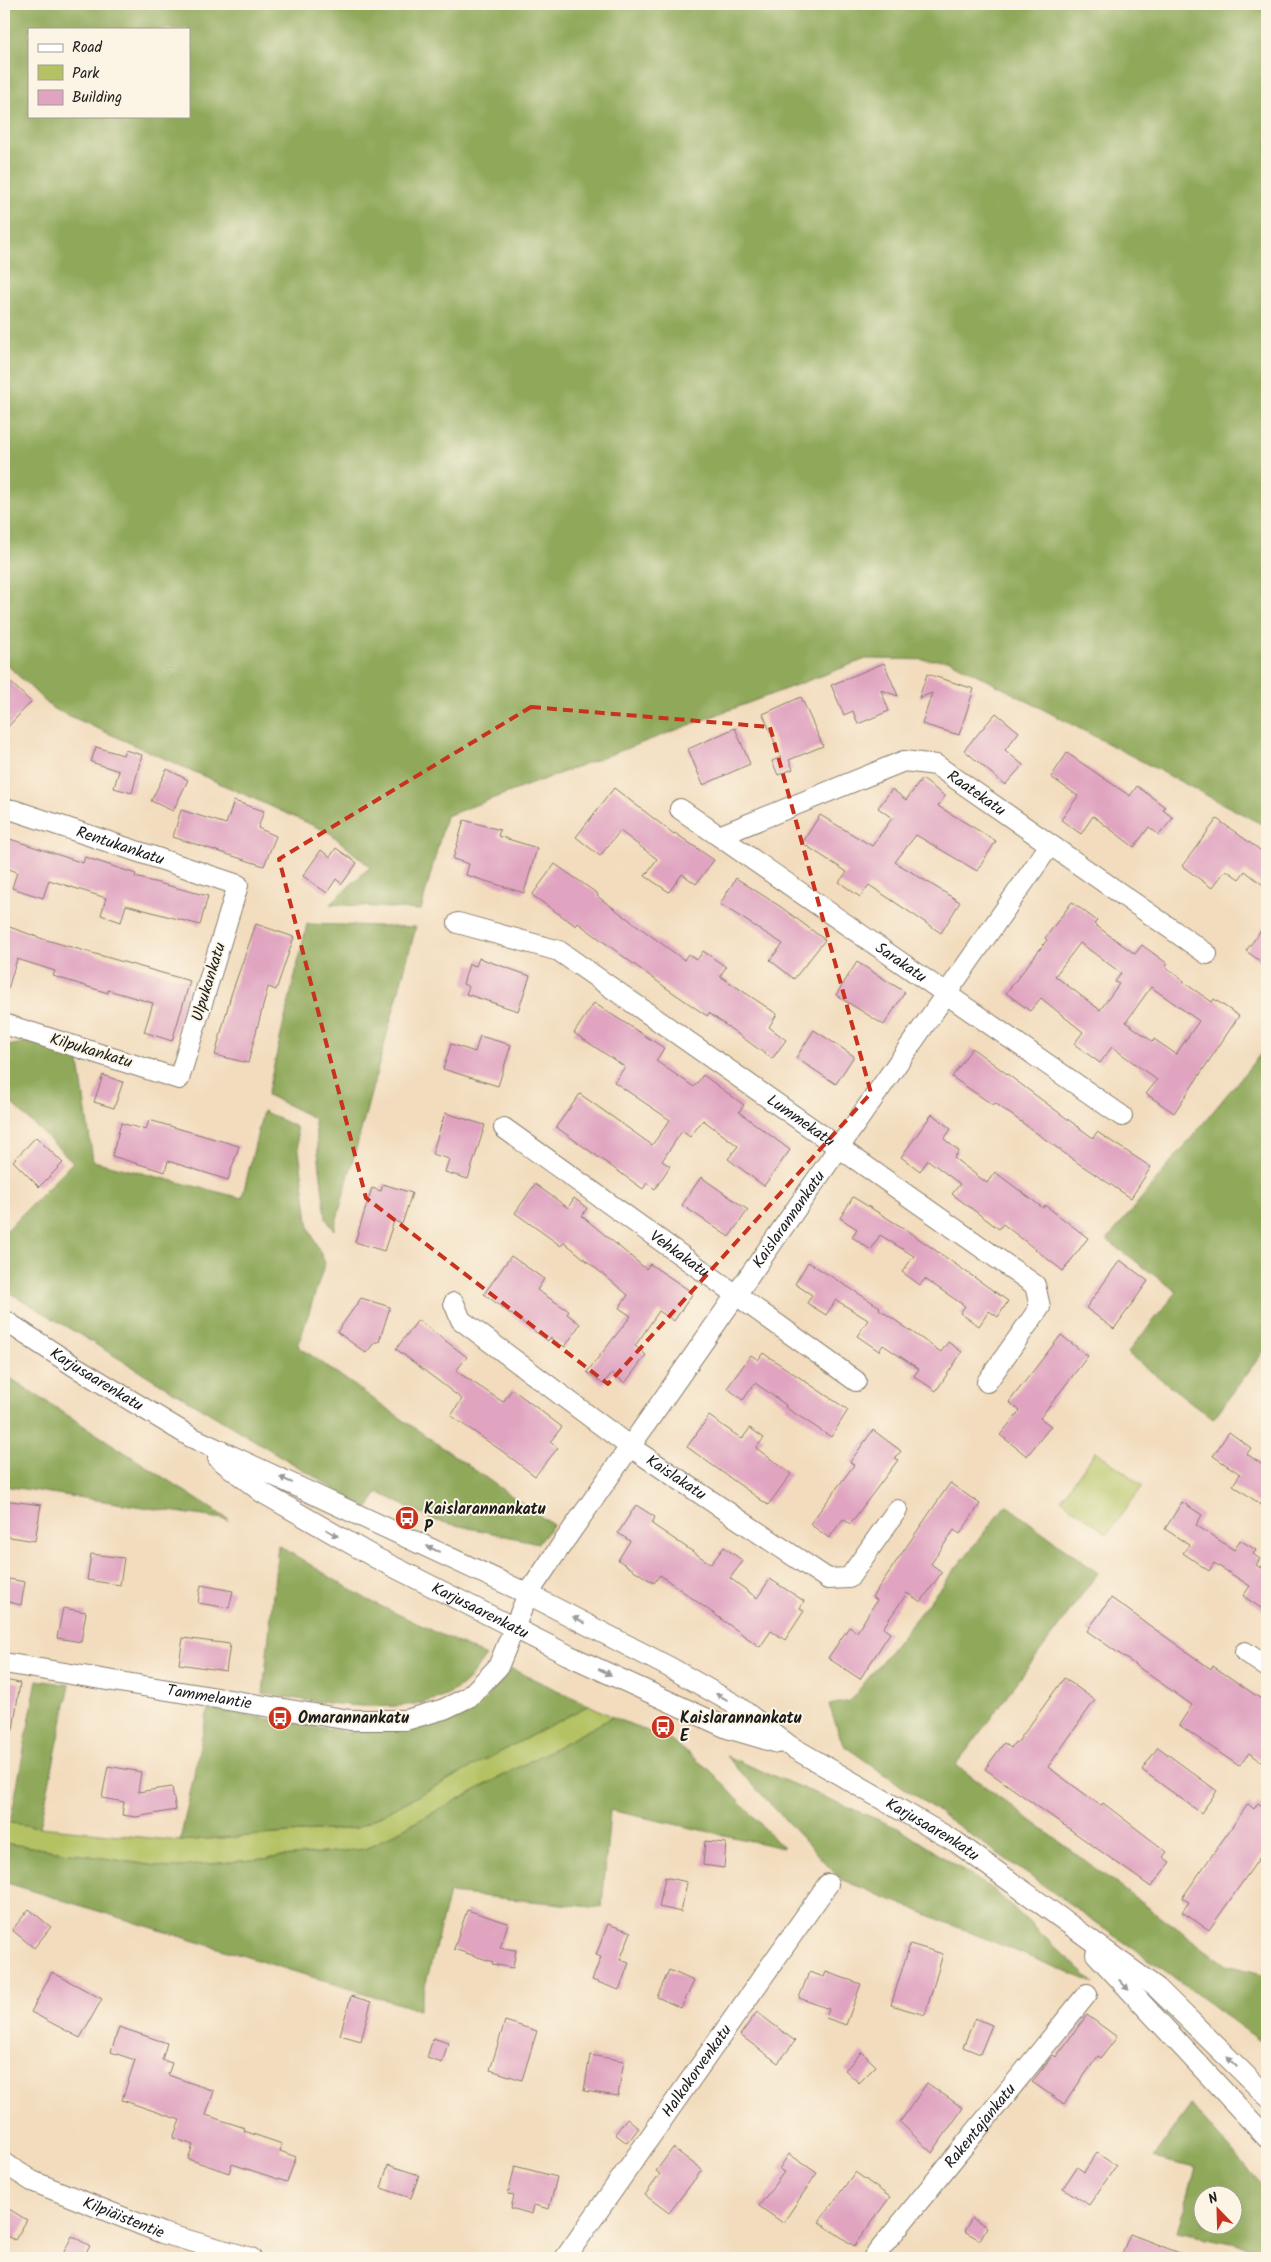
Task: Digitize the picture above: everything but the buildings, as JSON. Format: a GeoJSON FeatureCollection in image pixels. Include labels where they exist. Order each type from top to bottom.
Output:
{"type":"FeatureCollection","features":[{"type":"Feature","properties":{"kind":"street","name":"Raatekatu"},"geometry":{"type":"LineString","coordinates":[[719,836],[904,761],[936,765],[1207,954]]}},
{"type":"Feature","properties":{"kind":"street","name":"Sarakatu"},"geometry":{"type":"LineString","coordinates":[[680,809],[1122,1116]]}},
{"type":"Feature","properties":{"kind":"street","name":"Rentukankatu"},"geometry":{"type":"LineString","coordinates":[[4,810],[13,810],[238,885]]}},
{"type":"Feature","properties":{"kind":"street","name":"Kaislarannankatu"},"geometry":{"type":"LineString","coordinates":[[528,1594],[629,1446],[1050,845]]}},
{"type":"Feature","properties":{"kind":"street","name":"Ulpukankatu"},"geometry":{"type":"LineString","coordinates":[[179,1079],[238,885]]}},
{"type":"Feature","properties":{"kind":"street","name":"Lummekatu"},"geometry":{"type":"LineString","coordinates":[[458,923],[559,951],[1035,1285],[1040,1307],[987,1382]]}},
{"type":"Feature","properties":{"kind":"street","name":"Kilpukankatu"},"geometry":{"type":"LineString","coordinates":[[6,1028],[179,1079]]}},
{"type":"Feature","properties":{"kind":"street","name":"Vehkakatu"},"geometry":{"type":"LineString","coordinates":[[504,1128],[856,1381]]}},
{"type":"Feature","properties":{"kind":"street","name":"Kaislakatu"},"geometry":{"type":"LineString","coordinates":[[454,1302],[461,1320],[629,1446],[828,1579],[849,1578],[896,1510]]}},
{"type":"Feature","properties":{"kind":"street","name":"Karjusaarenkatu"},"geometry":{"type":"LineString","coordinates":[[4,1320],[74,1366],[190,1437],[263,1493],[376,1558],[568,1655],[727,1728],[790,1746]]}},
{"type":"Feature","properties":{"kind":"street","name":"Karjusaarenkatu"},"geometry":{"type":"LineString","coordinates":[[190,1437],[528,1594],[671,1668],[736,1705],[790,1746],[956,1842],[1157,1988],[1267,2096]]}},
{"type":"Feature","properties":{"kind":"street","name":"Tammelantie"},"geometry":{"type":"LineString","coordinates":[[4,1663],[350,1720],[406,1720],[444,1709],[469,1697],[498,1667],[528,1594]]}},
{"type":"Feature","properties":{"kind":"street"},"geometry":{"type":"LineString","coordinates":[[1245,1652],[1267,1667]]}},
{"type":"Feature","properties":{"kind":"street","name":"Halkokorvenkatu"},"geometry":{"type":"LineString","coordinates":[[565,2258],[828,1884]]}},
{"type":"Feature","properties":{"kind":"street","name":"Karjusaarenkatu"},"geometry":{"type":"LineString","coordinates":[[1067,1924],[1267,2138]]}},
{"type":"Feature","properties":{"kind":"street","name":"Rakentajankatu"},"geometry":{"type":"LineString","coordinates":[[873,2258],[1087,1994]]}},
{"type":"Feature","properties":{"kind":"street","name":"Kilpiäistentie"},"geometry":{"type":"LineString","coordinates":[[4,2164],[32,2180],[162,2233],[251,2258]]}},
{"type":"Feature","properties":{"kind":"highlighted area"},"geometry":{"type":"Polygon","coordinates":[[[531,707],[770,727],[871,1093],[608,1384],[366,1198],[279,859],[531,707]]]}},
{"type":"Feature","properties":{"kind":"green space"},"geometry":{"type":"Polygon","coordinates":[[[4,4],[1267,4],[1267,827],[949,660],[866,659],[446,816],[421,910],[330,904],[370,867],[330,833],[52,708],[4,662],[4,4]]]}},
{"type":"Feature","properties":{"kind":"green space"},"geometry":{"type":"Polygon","coordinates":[[[307,924],[416,927],[334,1230],[326,1219],[314,1118],[267,1095],[307,924]]]}},
{"type":"Feature","properties":{"kind":"green space"},"geometry":{"type":"Polygon","coordinates":[[[33,1041],[78,1056],[93,1161],[242,1198],[263,1111],[296,1127],[309,1228],[325,1263],[298,1346],[553,1525],[538,1543],[433,1520],[378,1492],[368,1509],[4,1289],[4,1233],[73,1162],[4,1096],[4,1050],[7,1046],[33,1041]]]}},
{"type":"Feature","properties":{"kind":"green space"},"geometry":{"type":"Polygon","coordinates":[[[1267,1046],[1267,1347],[1213,1419],[1127,1353],[1177,1292],[1107,1240],[1267,1046]]]}},
{"type":"Feature","properties":{"kind":"green space"},"geometry":{"type":"Polygon","coordinates":[[[4,1374],[229,1520],[4,1486],[4,1374]]]}},
{"type":"Feature","properties":{"kind":"green space"},"geometry":{"type":"Polygon","coordinates":[[[1096,1451],[1143,1486],[1107,1534],[1061,1499],[1096,1451]]]}},
{"type":"Feature","properties":{"kind":"green space"},"geometry":{"type":"Polygon","coordinates":[[[1006,1505],[1098,1573],[956,1765],[1226,1965],[1267,1975],[1267,2046],[1164,1970],[843,1745],[829,1705],[850,1701],[1006,1505]]]}},
{"type":"Feature","properties":{"kind":"green space"},"geometry":{"type":"Polygon","coordinates":[[[278,1545],[368,1600],[486,1656],[461,1686],[441,1697],[418,1703],[392,1706],[365,1706],[263,1694],[278,1545]]]}},
{"type":"Feature","properties":{"kind":"green space"},"geometry":{"type":"Polygon","coordinates":[[[512,1669],[589,1705],[357,1828],[180,1841],[208,1709],[348,1732],[406,1730],[448,1721],[477,1708],[512,1669]]]}},
{"type":"Feature","properties":{"kind":"green space"},"geometry":{"type":"Polygon","coordinates":[[[37,1680],[70,1685],[40,1827],[10,1823],[37,1680]]]}},
{"type":"Feature","properties":{"kind":"green space"},"geometry":{"type":"Polygon","coordinates":[[[589,1705],[613,1717],[365,1849],[169,1868],[4,1843],[4,1821],[40,1827],[180,1841],[357,1828],[589,1705]]]}},
{"type":"Feature","properties":{"kind":"green space"},"geometry":{"type":"Polygon","coordinates":[[[613,1717],[672,1741],[711,1771],[783,1848],[610,1810],[602,1908],[449,1893],[419,2010],[4,1882],[4,1843],[169,1868],[365,1849],[613,1717]]]}},
{"type":"Feature","properties":{"kind":"green space"},"geometry":{"type":"Polygon","coordinates":[[[726,1756],[898,1828],[994,1890],[1094,1983],[840,1879],[726,1756]]]}},
{"type":"Feature","properties":{"kind":"green space"},"geometry":{"type":"Polygon","coordinates":[[[1191,2105],[1267,2192],[1267,2250],[1177,2232],[1196,2168],[1153,2158],[1191,2105]]]}},
{"type":"Feature","properties":{"kind":"place","name":"Kaislarannankatu P"},"geometry":{"type":"Point","coordinates":[407,1518]}},
{"type":"Feature","properties":{"kind":"place","name":"Omarannankatu"},"geometry":{"type":"Point","coordinates":[280,1718]}},
{"type":"Feature","properties":{"kind":"place","name":"Kaislarannankatu E"},"geometry":{"type":"Point","coordinates":[663,1727]}}]}
